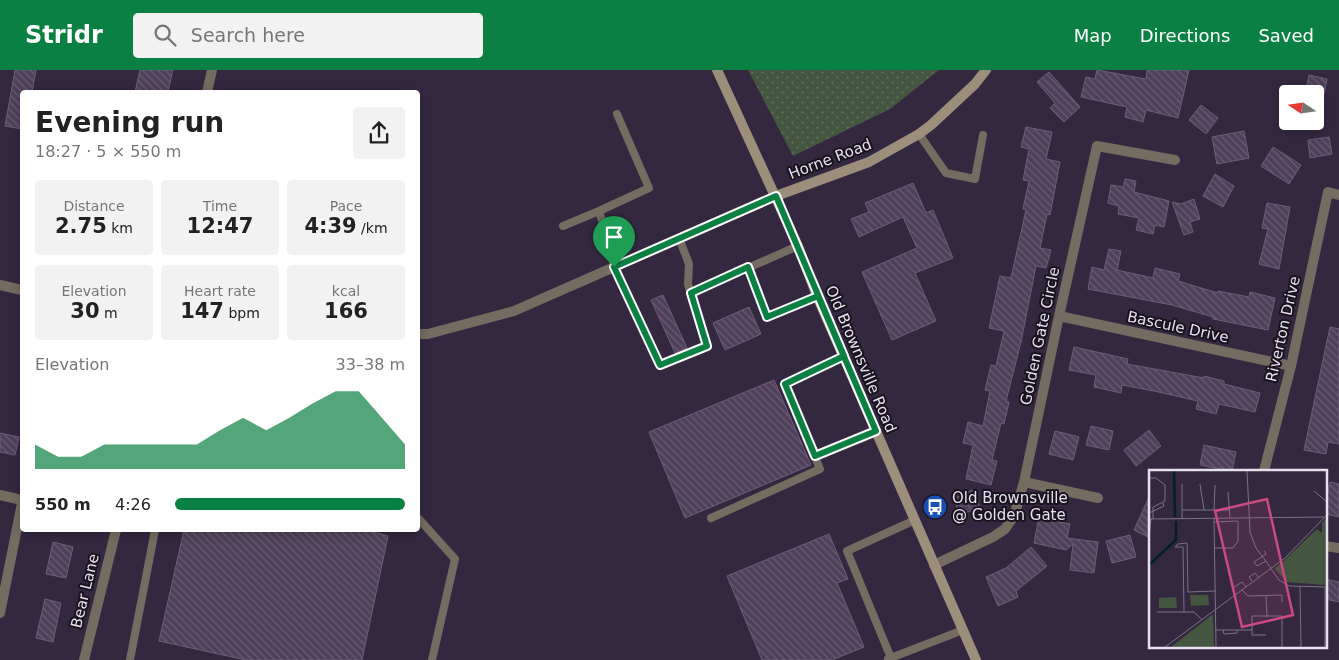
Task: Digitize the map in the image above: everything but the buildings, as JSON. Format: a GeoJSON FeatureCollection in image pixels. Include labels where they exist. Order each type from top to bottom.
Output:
{"type":"FeatureCollection","features":[{"type":"Feature","properties":{"kind":"main road","name":"Old Brownsville Road"},"geometry":{"type":"LineString","coordinates":[[717,70],[798,246],[914,520],[976,660]]}},
{"type":"Feature","properties":{"kind":"main road","name":"Horne Road"},"geometry":{"type":"LineString","coordinates":[[776,196],[869,162],[919,134],[932,125],[976,84],[986,70]]}},
{"type":"Feature","properties":{"kind":"street"},"geometry":{"type":"LineString","coordinates":[[207,90],[212,70]]}},
{"type":"Feature","properties":{"kind":"street","name":"Golden Gate Circle"},"geometry":{"type":"LineString","coordinates":[[934,565],[993,537],[1005,529],[1014,516],[1024,482],[1097,146],[1175,160]]}},
{"type":"Feature","properties":{"kind":"street","name":"Riverton Drive"},"geometry":{"type":"LineString","coordinates":[[1264,470],[1291,366],[1328,192],[1339,195]]}},
{"type":"Feature","properties":{"kind":"street"},"geometry":{"type":"LineString","coordinates":[[420,334],[428,334],[514,311],[776,196]]}},
{"type":"Feature","properties":{"kind":"street"},"geometry":{"type":"LineString","coordinates":[[0,286],[20,290]]}},
{"type":"Feature","properties":{"kind":"street","name":"Bascule Drive"},"geometry":{"type":"LineString","coordinates":[[1059,316],[1291,366]]}},
{"type":"Feature","properties":{"kind":"street"},"geometry":{"type":"LineString","coordinates":[[1024,482],[1098,498]]}},
{"type":"Feature","properties":{"kind":"street"},"geometry":{"type":"LineString","coordinates":[[0,495],[20,500]]}},
{"type":"Feature","properties":{"kind":"street"},"geometry":{"type":"LineString","coordinates":[[0,613],[20,511]]}},
{"type":"Feature","properties":{"kind":"street","name":"Bear Lane"},"geometry":{"type":"LineString","coordinates":[[84,660],[116,532]]}},
{"type":"Feature","properties":{"kind":"street"},"geometry":{"type":"LineString","coordinates":[[1326,546],[1339,548]]}},
{"type":"Feature","properties":{"kind":"lane"},"geometry":{"type":"LineString","coordinates":[[563,226],[648,188],[617,114]]}},
{"type":"Feature","properties":{"kind":"lane"},"geometry":{"type":"LineString","coordinates":[[919,134],[946,173],[974,178],[983,136]]}},
{"type":"Feature","properties":{"kind":"lane"},"geometry":{"type":"LineString","coordinates":[[599,211],[614,267],[660,365],[707,346],[688,284],[689,264],[678,238]]}},
{"type":"Feature","properties":{"kind":"lane"},"geometry":{"type":"LineString","coordinates":[[691,293],[798,246]]}},
{"type":"Feature","properties":{"kind":"lane"},"geometry":{"type":"LineString","coordinates":[[748,267],[767,317],[818,296]]}},
{"type":"Feature","properties":{"kind":"lane"},"geometry":{"type":"LineString","coordinates":[[711,518],[820,469],[785,384],[844,356]]}},
{"type":"Feature","properties":{"kind":"lane"},"geometry":{"type":"LineString","coordinates":[[815,456],[876,431]]}},
{"type":"Feature","properties":{"kind":"lane"},"geometry":{"type":"LineString","coordinates":[[420,520],[455,559],[432,660]]}},
{"type":"Feature","properties":{"kind":"lane"},"geometry":{"type":"LineString","coordinates":[[914,520],[847,551],[889,659],[963,630]]}},
{"type":"Feature","properties":{"kind":"lane"},"geometry":{"type":"LineString","coordinates":[[130,660],[155,532]]}},
{"type":"Feature","properties":{"kind":"green space"},"geometry":{"type":"Polygon","coordinates":[[[748,70],[939,70],[890,109],[793,156],[748,70]]]}},
{"type":"Feature","properties":{"kind":"place","name":"Old Brownsville @ Golden Gate"},"geometry":{"type":"Point","coordinates":[935,507]}},
{"type":"Feature","properties":{"kind":"route"},"geometry":{"type":"LineString","coordinates":[[614,267],[660,365],[707,346],[691,293],[748,267],[767,317],[818,296],[876,431],[815,456],[785,384],[844,356],[776,196],[614,267]]}}]}
